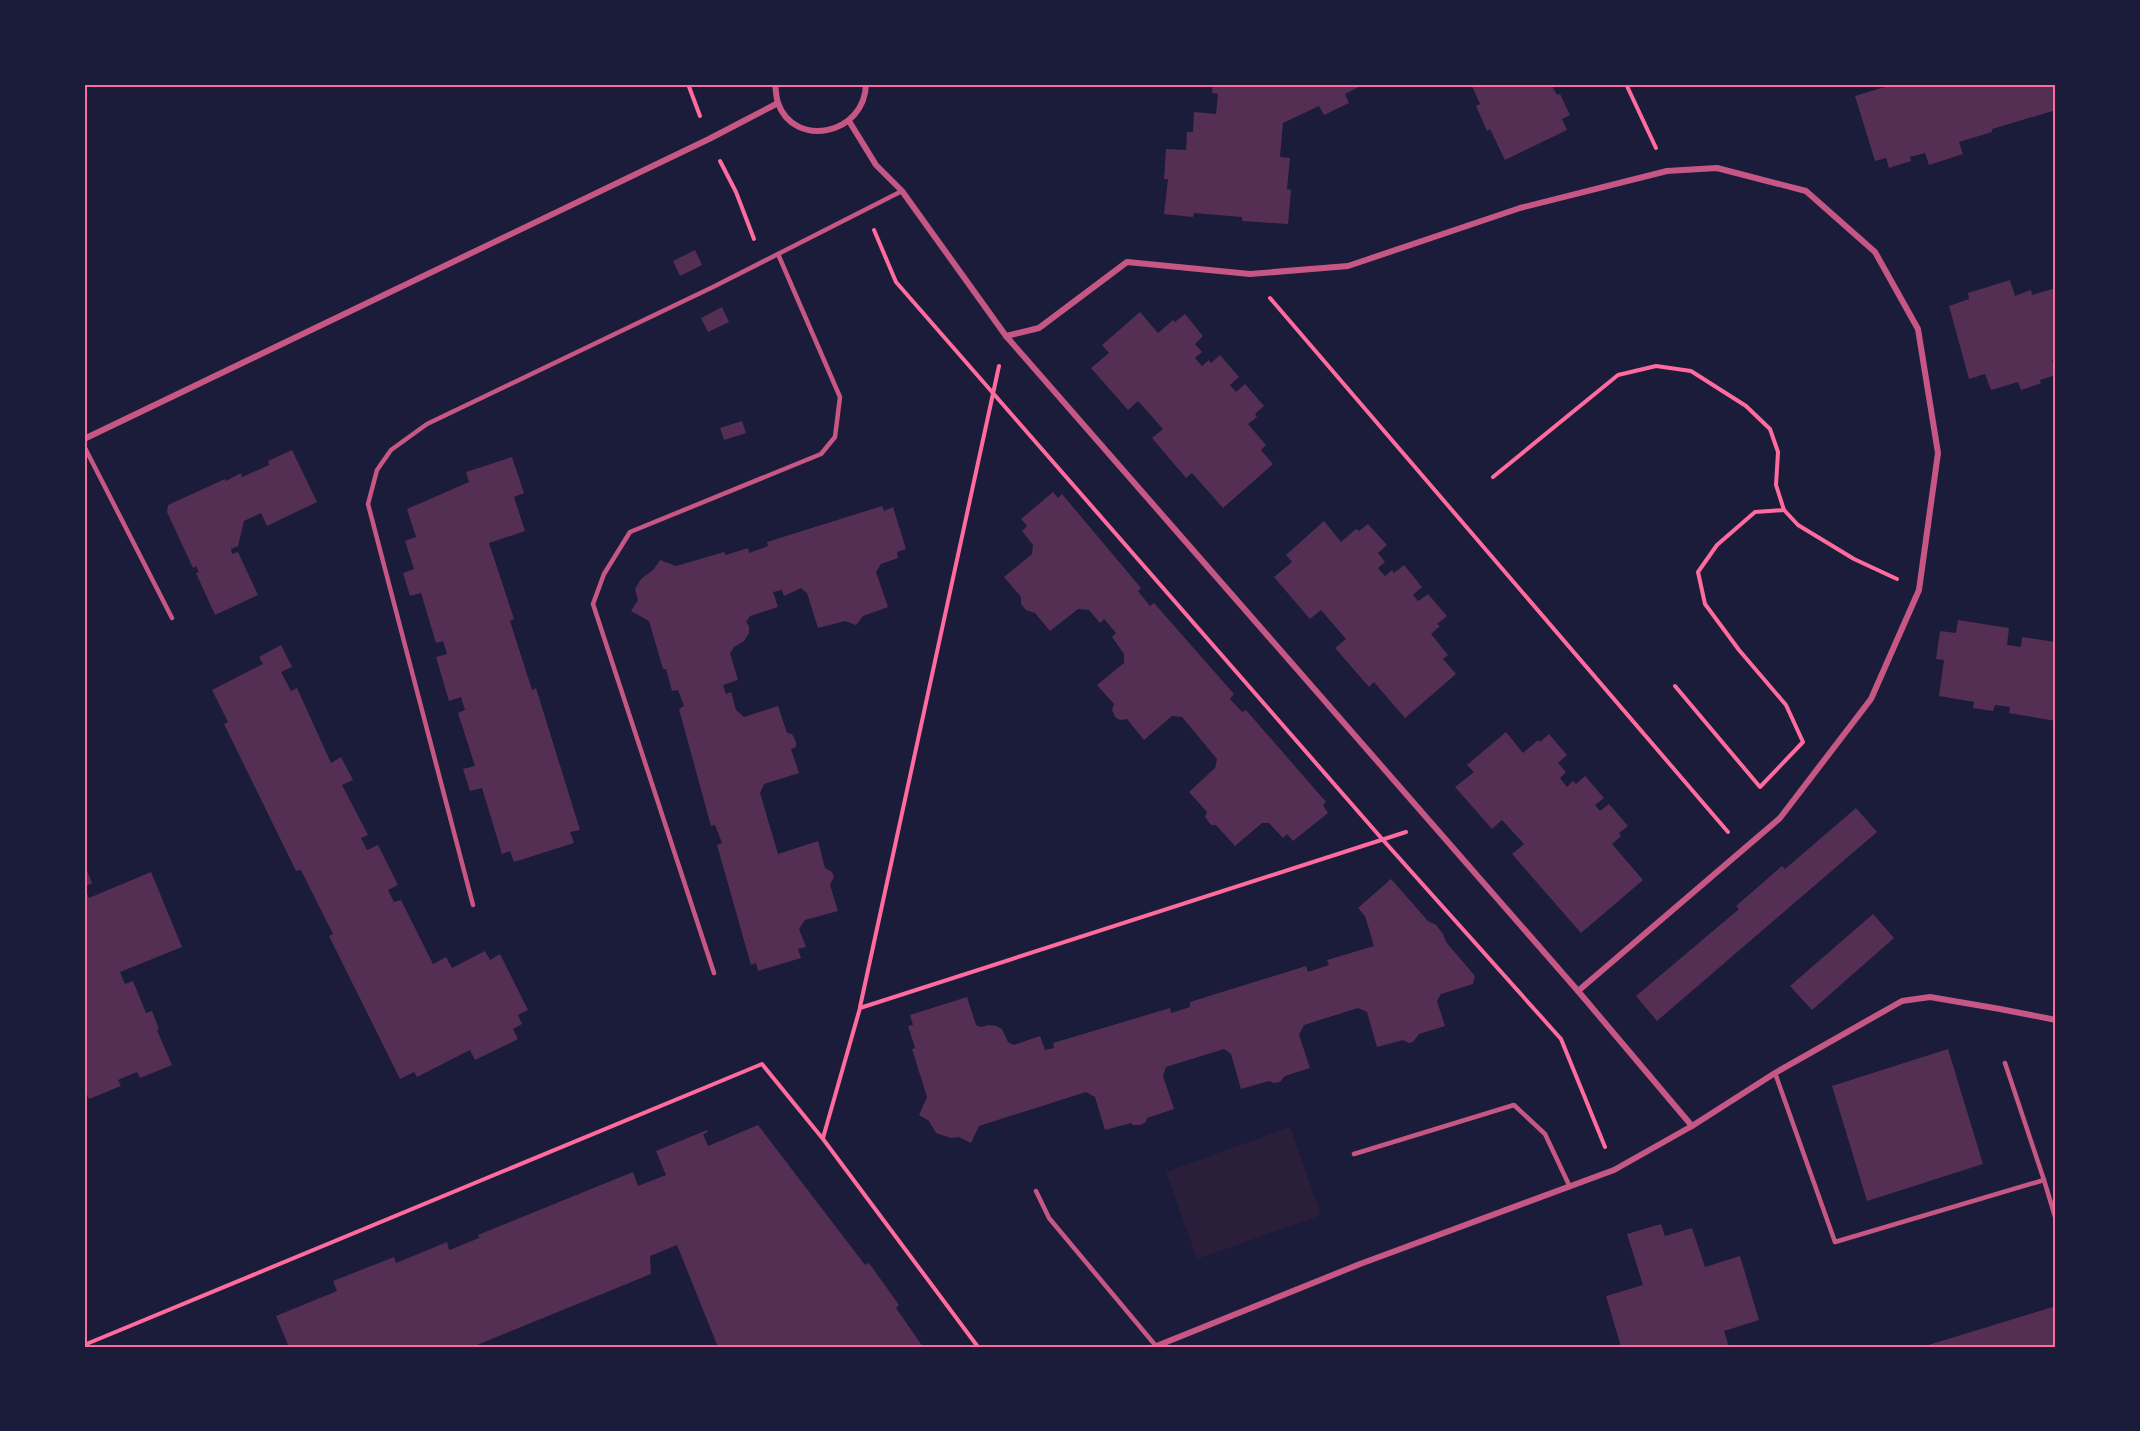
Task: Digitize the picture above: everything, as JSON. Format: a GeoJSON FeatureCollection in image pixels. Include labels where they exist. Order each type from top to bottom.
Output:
{"type":"FeatureCollection","features":[{"type":"Feature","properties":{"kind":"street"},"geometry":{"type":"LineString","coordinates":[[775,84],[778,104],[787,117],[800,126],[816,131],[832,130],[849,121],[860,109],[868,85]]}},
{"type":"Feature","properties":{"kind":"street"},"geometry":{"type":"LineString","coordinates":[[84,439],[778,104]]}},
{"type":"Feature","properties":{"kind":"street"},"geometry":{"type":"LineString","coordinates":[[849,121],[876,165],[902,191],[1006,336],[1692,1126]]}},
{"type":"Feature","properties":{"kind":"street"},"geometry":{"type":"LineString","coordinates":[[1006,336],[1039,328],[1127,262],[1250,274],[1348,266],[1520,208],[1667,171],[1717,168],[1806,191],[1875,252],[1918,329],[1938,453],[1919,590],[1871,699],[1779,818],[1578,992]]}},
{"type":"Feature","properties":{"kind":"street"},"geometry":{"type":"LineString","coordinates":[[1155,1347],[1360,1264],[1614,1170],[1692,1126],[1775,1073],[1902,1001],[1930,997],[2056,1020]]}},
{"type":"Feature","properties":{"kind":"lane"},"geometry":{"type":"LineString","coordinates":[[474,905],[368,504],[376,470],[391,450],[427,424],[763,262],[902,191]]}},
{"type":"Feature","properties":{"kind":"lane"},"geometry":{"type":"LineString","coordinates":[[714,973],[593,604],[603,574],[630,532],[821,454],[835,437],[840,397],[778,254]]}},
{"type":"Feature","properties":{"kind":"lane"},"geometry":{"type":"LineString","coordinates":[[84,446],[172,618]]}},
{"type":"Feature","properties":{"kind":"lane"},"geometry":{"type":"LineString","coordinates":[[2005,1064],[2056,1220]]}},
{"type":"Feature","properties":{"kind":"lane"},"geometry":{"type":"LineString","coordinates":[[1775,1073],[1835,1242],[2044,1180]]}},
{"type":"Feature","properties":{"kind":"lane"},"geometry":{"type":"LineString","coordinates":[[1354,1154],[1514,1104],[1545,1134],[1570,1187]]}},
{"type":"Feature","properties":{"kind":"lane"},"geometry":{"type":"LineString","coordinates":[[1036,1191],[1049,1218],[1155,1347]]}},
{"type":"Feature","properties":{"kind":"path"},"geometry":{"type":"LineString","coordinates":[[688,84],[709,139],[736,192],[763,262]]}},
{"type":"Feature","properties":{"kind":"path"},"geometry":{"type":"LineString","coordinates":[[1626,84],[1667,171]]}},
{"type":"Feature","properties":{"kind":"path"},"geometry":{"type":"LineString","coordinates":[[865,210],[896,282],[1383,840],[1561,1039],[1614,1170]]}},
{"type":"Feature","properties":{"kind":"path"},"geometry":{"type":"LineString","coordinates":[[1250,274],[1743,849]]}},
{"type":"Feature","properties":{"kind":"path"},"geometry":{"type":"LineString","coordinates":[[823,1139],[860,1008],[1006,336]]}},
{"type":"Feature","properties":{"kind":"path"},"geometry":{"type":"LineString","coordinates":[[1493,477],[1618,375],[1656,366],[1691,371],[1746,406],[1770,429],[1778,452],[1776,485],[1784,510],[1797,525],[1854,559],[1919,590]]}},
{"type":"Feature","properties":{"kind":"path"},"geometry":{"type":"LineString","coordinates":[[1675,687],[1760,788],[1803,742],[1786,705],[1739,650],[1704,604],[1698,572],[1717,545],[1755,512],[1784,510]]}},
{"type":"Feature","properties":{"kind":"path"},"geometry":{"type":"LineString","coordinates":[[860,1008],[1431,825]]}},
{"type":"Feature","properties":{"kind":"path"},"geometry":{"type":"LineString","coordinates":[[84,1345],[762,1064],[823,1139],[978,1347]]}},
{"type":"Feature","properties":{"kind":"shaded area"},"geometry":{"type":"Polygon","coordinates":[[[1290,1127],[1321,1215],[1197,1259],[1166,1172],[1290,1127]]]}},
{"type":"Feature","properties":{"kind":"building"},"geometry":{"type":"Polygon","coordinates":[[[1213,84],[1365,84],[1345,94],[1349,103],[1324,115],[1319,106],[1283,123],[1280,157],[1290,158],[1287,189],[1291,190],[1288,224],[1242,221],[1242,217],[1194,213],[1193,217],[1164,214],[1168,179],[1164,179],[1166,149],[1186,150],[1187,132],[1193,132],[1194,112],[1216,114],[1218,94],[1212,93],[1213,84]]]}},
{"type":"Feature","properties":{"kind":"building"},"geometry":{"type":"Polygon","coordinates":[[[1471,84],[1551,84],[1557,95],[1560,94],[1570,115],[1562,119],[1567,130],[1505,160],[1490,129],[1487,131],[1476,106],[1480,104],[1471,84]]]}},
{"type":"Feature","properties":{"kind":"building"},"geometry":{"type":"Polygon","coordinates":[[[1888,84],[2056,84],[2056,110],[1992,129],[1992,132],[1959,142],[1963,154],[1929,165],[1925,153],[1910,157],[1911,161],[1889,168],[1886,158],[1875,161],[1855,96],[1888,86],[1888,84]]]}},
{"type":"Feature","properties":{"kind":"building"},"geometry":{"type":"Polygon","coordinates":[[[695,250],[702,265],[680,276],[673,261],[695,250]]]}},
{"type":"Feature","properties":{"kind":"building"},"geometry":{"type":"Polygon","coordinates":[[[2010,280],[2015,296],[2031,290],[2032,295],[2056,288],[2056,358],[2052,360],[2056,375],[2021,390],[2018,382],[1991,390],[1985,374],[1969,379],[1949,306],[1969,299],[1968,293],[2010,280]]]}},
{"type":"Feature","properties":{"kind":"building"},"geometry":{"type":"Polygon","coordinates":[[[722,307],[729,322],[708,332],[701,318],[722,307]]]}},
{"type":"Feature","properties":{"kind":"building"},"geometry":{"type":"Polygon","coordinates":[[[1140,312],[1158,333],[1173,320],[1175,322],[1185,314],[1203,336],[1195,344],[1202,352],[1195,358],[1202,366],[1209,360],[1211,363],[1220,355],[1239,377],[1230,385],[1236,392],[1245,384],[1264,406],[1255,414],[1257,417],[1248,424],[1266,445],[1261,450],[1273,464],[1223,508],[1192,473],[1186,478],[1152,438],[1163,429],[1138,401],[1128,410],[1091,368],[1109,353],[1102,345],[1140,312]]]}},
{"type":"Feature","properties":{"kind":"building"},"geometry":{"type":"Polygon","coordinates":[[[742,421],[746,433],[724,440],[720,428],[742,421]]]}},
{"type":"Feature","properties":{"kind":"building"},"geometry":{"type":"Polygon","coordinates":[[[292,450],[317,502],[267,526],[261,513],[244,521],[238,546],[231,549],[232,554],[238,552],[258,595],[215,615],[196,573],[199,572],[196,566],[193,568],[167,512],[168,505],[225,479],[226,481],[241,473],[242,477],[269,465],[268,461],[292,450]]]}},
{"type":"Feature","properties":{"kind":"building"},"geometry":{"type":"Polygon","coordinates":[[[512,457],[524,493],[514,497],[525,531],[489,543],[514,619],[510,621],[532,690],[536,688],[580,830],[570,832],[574,843],[514,862],[510,851],[502,854],[482,788],[470,791],[463,769],[475,766],[458,713],[465,710],[461,697],[449,701],[436,657],[447,654],[443,641],[436,643],[421,593],[410,596],[403,573],[414,569],[405,541],[416,537],[407,509],[469,482],[466,472],[512,457]]]}},
{"type":"Feature","properties":{"kind":"building"},"geometry":{"type":"Polygon","coordinates":[[[1053,492],[1058,498],[1062,494],[1141,588],[1138,591],[1150,606],[1154,603],[1234,694],[1230,699],[1242,712],[1246,710],[1326,802],[1323,805],[1328,813],[1293,841],[1287,834],[1283,838],[1269,823],[1262,823],[1235,846],[1216,825],[1211,825],[1205,817],[1207,812],[1189,792],[1215,768],[1217,759],[1182,717],[1172,716],[1144,740],[1127,719],[1120,720],[1115,717],[1112,710],[1114,704],[1097,685],[1124,663],[1124,654],[1112,637],[1116,633],[1104,619],[1100,623],[1089,610],[1078,609],[1050,631],[1035,613],[1026,610],[1021,604],[1021,597],[1004,577],[1032,554],[1033,545],[1022,531],[1027,526],[1021,519],[1053,492]]]}},
{"type":"Feature","properties":{"kind":"building"},"geometry":{"type":"Polygon","coordinates":[[[882,506],[884,511],[893,507],[906,549],[897,552],[898,558],[881,564],[876,572],[888,607],[863,616],[856,625],[845,621],[818,628],[807,593],[801,588],[784,596],[782,590],[773,592],[778,607],[750,616],[746,622],[749,626],[749,633],[744,641],[734,647],[730,653],[738,680],[723,685],[726,694],[731,692],[736,710],[744,717],[778,706],[787,733],[792,734],[796,742],[796,747],[791,749],[799,773],[764,784],[760,793],[778,854],[818,841],[825,868],[832,872],[834,877],[830,885],[838,911],[805,920],[799,929],[806,947],[798,949],[801,958],[758,971],[756,963],[751,965],[717,845],[722,843],[715,825],[711,826],[679,709],[684,706],[678,690],[672,691],[649,621],[631,611],[638,600],[635,589],[641,579],[654,569],[660,560],[676,566],[724,552],[726,555],[748,548],[749,553],[768,546],[767,542],[882,506]]]}},
{"type":"Feature","properties":{"kind":"building"},"geometry":{"type":"Polygon","coordinates":[[[1324,521],[1341,542],[1356,529],[1359,531],[1368,524],[1387,545],[1378,553],[1385,562],[1378,568],[1385,576],[1392,570],[1394,573],[1404,565],[1422,587],[1413,595],[1418,601],[1428,594],[1447,616],[1437,624],[1440,626],[1431,634],[1448,655],[1443,659],[1456,674],[1405,718],[1374,682],[1369,687],[1335,648],[1346,639],[1321,610],[1310,619],[1274,577],[1292,562],[1286,555],[1324,521]]]}},
{"type":"Feature","properties":{"kind":"building"},"geometry":{"type":"Polygon","coordinates":[[[1958,620],[2009,628],[2007,645],[2021,647],[2022,637],[2056,642],[2056,721],[2009,713],[2010,707],[1995,705],[1993,711],[1973,708],[1974,702],[1939,696],[1944,660],[1936,659],[1940,631],[1956,633],[1958,620]]]}},
{"type":"Feature","properties":{"kind":"building"},"geometry":{"type":"Polygon","coordinates":[[[281,645],[292,667],[281,672],[291,691],[297,688],[331,763],[341,757],[353,780],[342,785],[368,835],[361,838],[367,850],[378,845],[398,885],[388,890],[394,902],[401,900],[433,964],[446,957],[452,968],[485,951],[490,960],[500,954],[528,1010],[518,1015],[522,1024],[513,1029],[518,1039],[475,1060],[470,1050],[417,1077],[414,1072],[400,1079],[329,936],[333,934],[301,870],[296,871],[224,724],[228,722],[212,690],[263,664],[259,657],[281,645]]]}},
{"type":"Feature","properties":{"kind":"building"},"geometry":{"type":"Polygon","coordinates":[[[1506,732],[1523,753],[1549,734],[1567,755],[1558,763],[1566,772],[1560,778],[1567,787],[1573,781],[1576,784],[1585,776],[1604,798],[1595,805],[1600,811],[1609,804],[1628,826],[1619,833],[1621,836],[1612,844],[1643,880],[1581,933],[1512,854],[1524,844],[1502,820],[1492,829],[1455,787],[1474,772],[1467,765],[1506,732]]]}},
{"type":"Feature","properties":{"kind":"building"},"geometry":{"type":"Polygon","coordinates":[[[1856,808],[1877,832],[1657,1021],[1636,996],[1739,909],[1736,906],[1782,866],[1785,869],[1856,808]]]}},
{"type":"Feature","properties":{"kind":"building"},"geometry":{"type":"Polygon","coordinates":[[[84,864],[92,883],[84,887],[84,864]]]}},
{"type":"Feature","properties":{"kind":"building"},"geometry":{"type":"Polygon","coordinates":[[[151,872],[182,947],[120,972],[125,984],[133,981],[146,1013],[152,1011],[159,1029],[157,1030],[172,1065],[140,1078],[137,1072],[118,1080],[121,1086],[89,1099],[84,1087],[84,887],[89,898],[151,872]]]}},
{"type":"Feature","properties":{"kind":"building"},"geometry":{"type":"Polygon","coordinates":[[[1391,879],[1428,921],[1436,925],[1446,942],[1475,976],[1473,984],[1441,994],[1437,1001],[1445,1026],[1419,1034],[1413,1042],[1403,1040],[1377,1047],[1367,1012],[1358,1008],[1304,1025],[1299,1035],[1310,1068],[1285,1076],[1280,1082],[1269,1081],[1241,1089],[1231,1054],[1224,1049],[1166,1067],[1163,1076],[1174,1109],[1147,1118],[1146,1122],[1140,1125],[1131,1123],[1105,1130],[1095,1097],[1086,1092],[979,1126],[971,1143],[959,1137],[951,1138],[936,1133],[929,1121],[919,1115],[927,1097],[912,1049],[915,1048],[908,1026],[913,1025],[910,1015],[967,997],[976,1025],[996,1026],[1002,1029],[1008,1042],[1014,1045],[1040,1036],[1045,1050],[1054,1048],[1053,1043],[1170,1008],[1171,1013],[1190,1007],[1190,1002],[1306,966],[1308,972],[1329,965],[1327,960],[1374,946],[1365,916],[1358,908],[1391,879]]]}},
{"type":"Feature","properties":{"kind":"building"},"geometry":{"type":"Polygon","coordinates":[[[1873,914],[1894,938],[1812,1010],[1790,986],[1873,914]]]}},
{"type":"Feature","properties":{"kind":"building"},"geometry":{"type":"Polygon","coordinates":[[[1948,1049],[1983,1164],[1867,1201],[1832,1086],[1948,1049]]]}},
{"type":"Feature","properties":{"kind":"building"},"geometry":{"type":"Polygon","coordinates":[[[758,1125],[865,1265],[869,1263],[899,1305],[896,1308],[923,1347],[718,1347],[677,1245],[650,1256],[651,1274],[472,1347],[289,1347],[276,1316],[337,1291],[333,1281],[394,1257],[396,1263],[447,1242],[449,1250],[452,1249],[479,1238],[478,1235],[633,1172],[638,1186],[666,1175],[656,1151],[707,1130],[708,1132],[703,1134],[708,1146],[758,1125]]]}},
{"type":"Feature","properties":{"kind":"building"},"geometry":{"type":"Polygon","coordinates":[[[1661,1224],[1665,1236],[1692,1228],[1705,1267],[1740,1256],[1759,1320],[1724,1331],[1729,1347],[1621,1347],[1606,1296],[1643,1285],[1627,1234],[1661,1224]]]}},
{"type":"Feature","properties":{"kind":"building"},"geometry":{"type":"Polygon","coordinates":[[[2056,1306],[2056,1347],[1925,1347],[1925,1346],[2056,1306]]]}}]}
